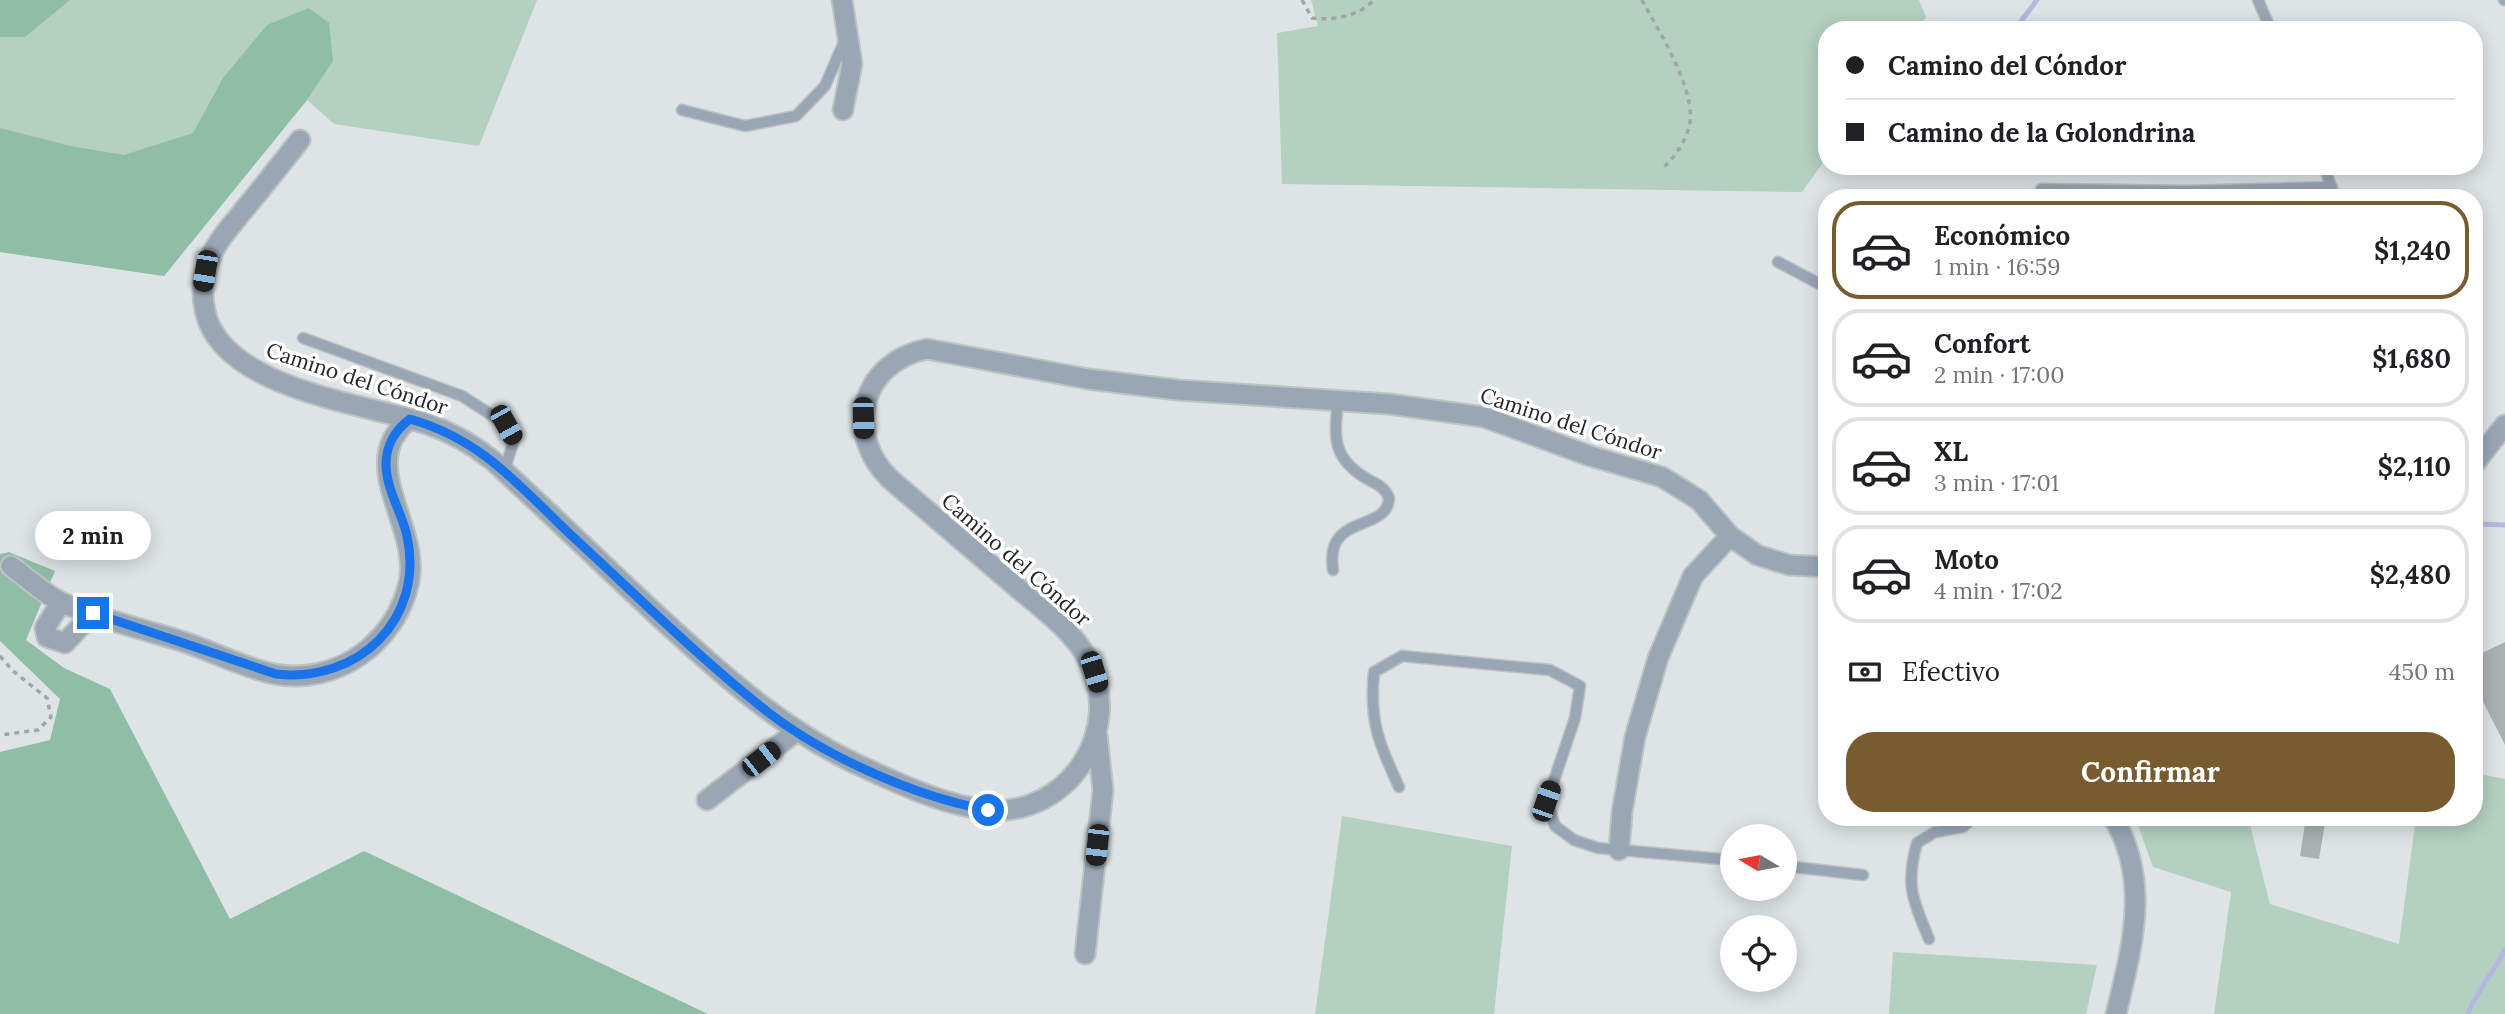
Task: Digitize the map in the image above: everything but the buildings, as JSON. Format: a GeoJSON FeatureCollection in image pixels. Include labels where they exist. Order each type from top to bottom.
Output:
{"type":"FeatureCollection","features":[{"type":"Feature","properties":{"kind":"street"},"geometry":{"type":"LineString","coordinates":[[842,0],[852,64],[844,110]]}},
{"type":"Feature","properties":{"kind":"street","name":"Camino del Cóndor"},"geometry":{"type":"LineString","coordinates":[[300,140],[218,243],[211,256],[203,286],[203,302],[212,331],[231,355],[257,372],[317,394],[410,419],[463,439],[504,471],[691,646],[760,706],[830,751],[899,783],[935,796],[988,810],[1022,807],[1053,794],[1077,772],[1096,734],[1100,719],[1098,687],[1079,644],[1037,604],[890,480],[872,458],[863,418],[865,404],[877,379],[904,356],[927,349],[1088,379],[1178,390],[1390,404],[1484,416],[1590,456],[1662,477],[1699,500],[1730,536],[1757,555],[1798,566],[1818,567]]}},
{"type":"Feature","properties":{"kind":"street"},"geometry":{"type":"LineString","coordinates":[[11,566],[61,602],[276,674],[318,673],[357,658],[371,648],[393,622],[409,583],[411,570],[407,536],[386,466],[393,438],[410,419]]}},
{"type":"Feature","properties":{"kind":"street"},"geometry":{"type":"LineString","coordinates":[[2483,453],[2505,425]]}},
{"type":"Feature","properties":{"kind":"street"},"geometry":{"type":"LineString","coordinates":[[1619,850],[1622,812],[1635,737],[1658,658],[1693,576],[1730,536]]}},
{"type":"Feature","properties":{"kind":"street"},"geometry":{"type":"LineString","coordinates":[[61,602],[45,628],[47,637],[65,643],[93,613]]}},
{"type":"Feature","properties":{"kind":"street"},"geometry":{"type":"LineString","coordinates":[[708,800],[797,731]]}},
{"type":"Feature","properties":{"kind":"street"},"geometry":{"type":"LineString","coordinates":[[1085,954],[1103,790],[1096,734]]}},
{"type":"Feature","properties":{"kind":"street"},"geometry":{"type":"LineString","coordinates":[[2116,1014],[2133,945],[2137,903],[2131,862],[2117,826]]}},
{"type":"Feature","properties":{"kind":"lane"},"geometry":{"type":"LineString","coordinates":[[2258,0],[2267,21]]}},
{"type":"Feature","properties":{"kind":"lane"},"geometry":{"type":"LineString","coordinates":[[682,110],[745,126],[796,116],[825,86],[847,35]]}},
{"type":"Feature","properties":{"kind":"lane"},"geometry":{"type":"LineString","coordinates":[[2260,189],[2332,187],[2327,175]]}},
{"type":"Feature","properties":{"kind":"lane"},"geometry":{"type":"LineString","coordinates":[[1778,262],[1818,283]]}},
{"type":"Feature","properties":{"kind":"lane"},"geometry":{"type":"LineString","coordinates":[[303,338],[462,396],[506,425],[514,440],[504,471]]}},
{"type":"Feature","properties":{"kind":"lane"},"geometry":{"type":"LineString","coordinates":[[1333,570],[1333,551],[1340,536],[1353,525],[1382,516],[1389,504],[1387,491],[1350,467],[1337,447],[1334,436],[1338,400]]}},
{"type":"Feature","properties":{"kind":"lane"},"geometry":{"type":"LineString","coordinates":[[1399,787],[1378,742],[1371,700],[1374,672],[1402,656],[1550,670],[1580,686],[1575,718],[1546,801],[1555,826],[1574,840],[1598,848],[1720,859]]}},
{"type":"Feature","properties":{"kind":"lane"},"geometry":{"type":"LineString","coordinates":[[1929,939],[1913,902],[1909,870],[1917,844],[1935,832],[1964,826]]}},
{"type":"Feature","properties":{"kind":"lane"},"geometry":{"type":"LineString","coordinates":[[1797,867],[1863,875]]}},
{"type":"Feature","properties":{"kind":"path"},"geometry":{"type":"LineString","coordinates":[[1303,0],[1312,18],[1327,20],[1346,17],[1374,0]]}},
{"type":"Feature","properties":{"kind":"path"},"geometry":{"type":"LineString","coordinates":[[1642,0],[1671,54],[1688,99],[1690,125],[1677,154],[1663,168]]}},
{"type":"Feature","properties":{"kind":"path"},"geometry":{"type":"LineString","coordinates":[[0,656],[47,698],[51,717],[38,730],[0,735]]}},
{"type":"Feature","properties":{"kind":"green space"},"geometry":{"type":"Polygon","coordinates":[[[0,0],[537,0],[479,146],[334,124],[307,100],[164,276],[0,252],[0,0]]]}},
{"type":"Feature","properties":{"kind":"green space"},"geometry":{"type":"Polygon","coordinates":[[[0,0],[70,0],[25,37],[0,37],[0,0]]]}},
{"type":"Feature","properties":{"kind":"green space"},"geometry":{"type":"Polygon","coordinates":[[[1311,0],[1919,0],[1926,17],[1923,21],[1818,21],[1818,170],[1802,192],[1282,184],[1277,33],[1318,26],[1311,0]]]}},
{"type":"Feature","properties":{"kind":"green space"},"geometry":{"type":"Polygon","coordinates":[[[309,8],[329,23],[333,61],[307,100],[164,276],[0,252],[0,128],[70,146],[124,155],[193,133],[223,78],[267,25],[309,8]]]}},
{"type":"Feature","properties":{"kind":"green space"},"geometry":{"type":"Polygon","coordinates":[[[9,552],[55,571],[26,640],[64,668],[110,689],[230,919],[364,851],[708,1014],[0,1014],[0,752],[50,740],[60,699],[0,641],[0,554],[9,552]]]}},
{"type":"Feature","properties":{"kind":"green space"},"geometry":{"type":"Polygon","coordinates":[[[2483,775],[2505,779],[2505,1014],[2214,1014],[2231,892],[2153,867],[2138,826],[2250,826],[2270,904],[2399,944],[2415,826],[2483,826],[2483,775]]]}},
{"type":"Feature","properties":{"kind":"green space"},"geometry":{"type":"Polygon","coordinates":[[[1342,816],[1512,846],[1494,1014],[1315,1014],[1342,816]]]}},
{"type":"Feature","properties":{"kind":"green space"},"geometry":{"type":"Polygon","coordinates":[[[1893,952],[2097,965],[2086,1014],[1889,1014],[1893,952]]]}},
{"type":"Feature","properties":{"kind":"waterway"},"geometry":{"type":"LineString","coordinates":[[2021,21],[2037,0]]}},
{"type":"Feature","properties":{"kind":"waterway"},"geometry":{"type":"LineString","coordinates":[[2483,524],[2505,525]]}},
{"type":"Feature","properties":{"kind":"waterway"},"geometry":{"type":"LineString","coordinates":[[2468,1014],[2505,950]]}},
{"type":"Feature","properties":{"kind":"route"},"geometry":{"type":"LineString","coordinates":[[93,613],[276,674],[310,675],[342,666],[357,658],[383,636],[393,622],[409,583],[411,570],[407,536],[387,475],[386,456],[397,431],[410,419],[463,439],[492,460],[682,638],[778,719],[864,768],[935,796],[988,810]]}}]}
